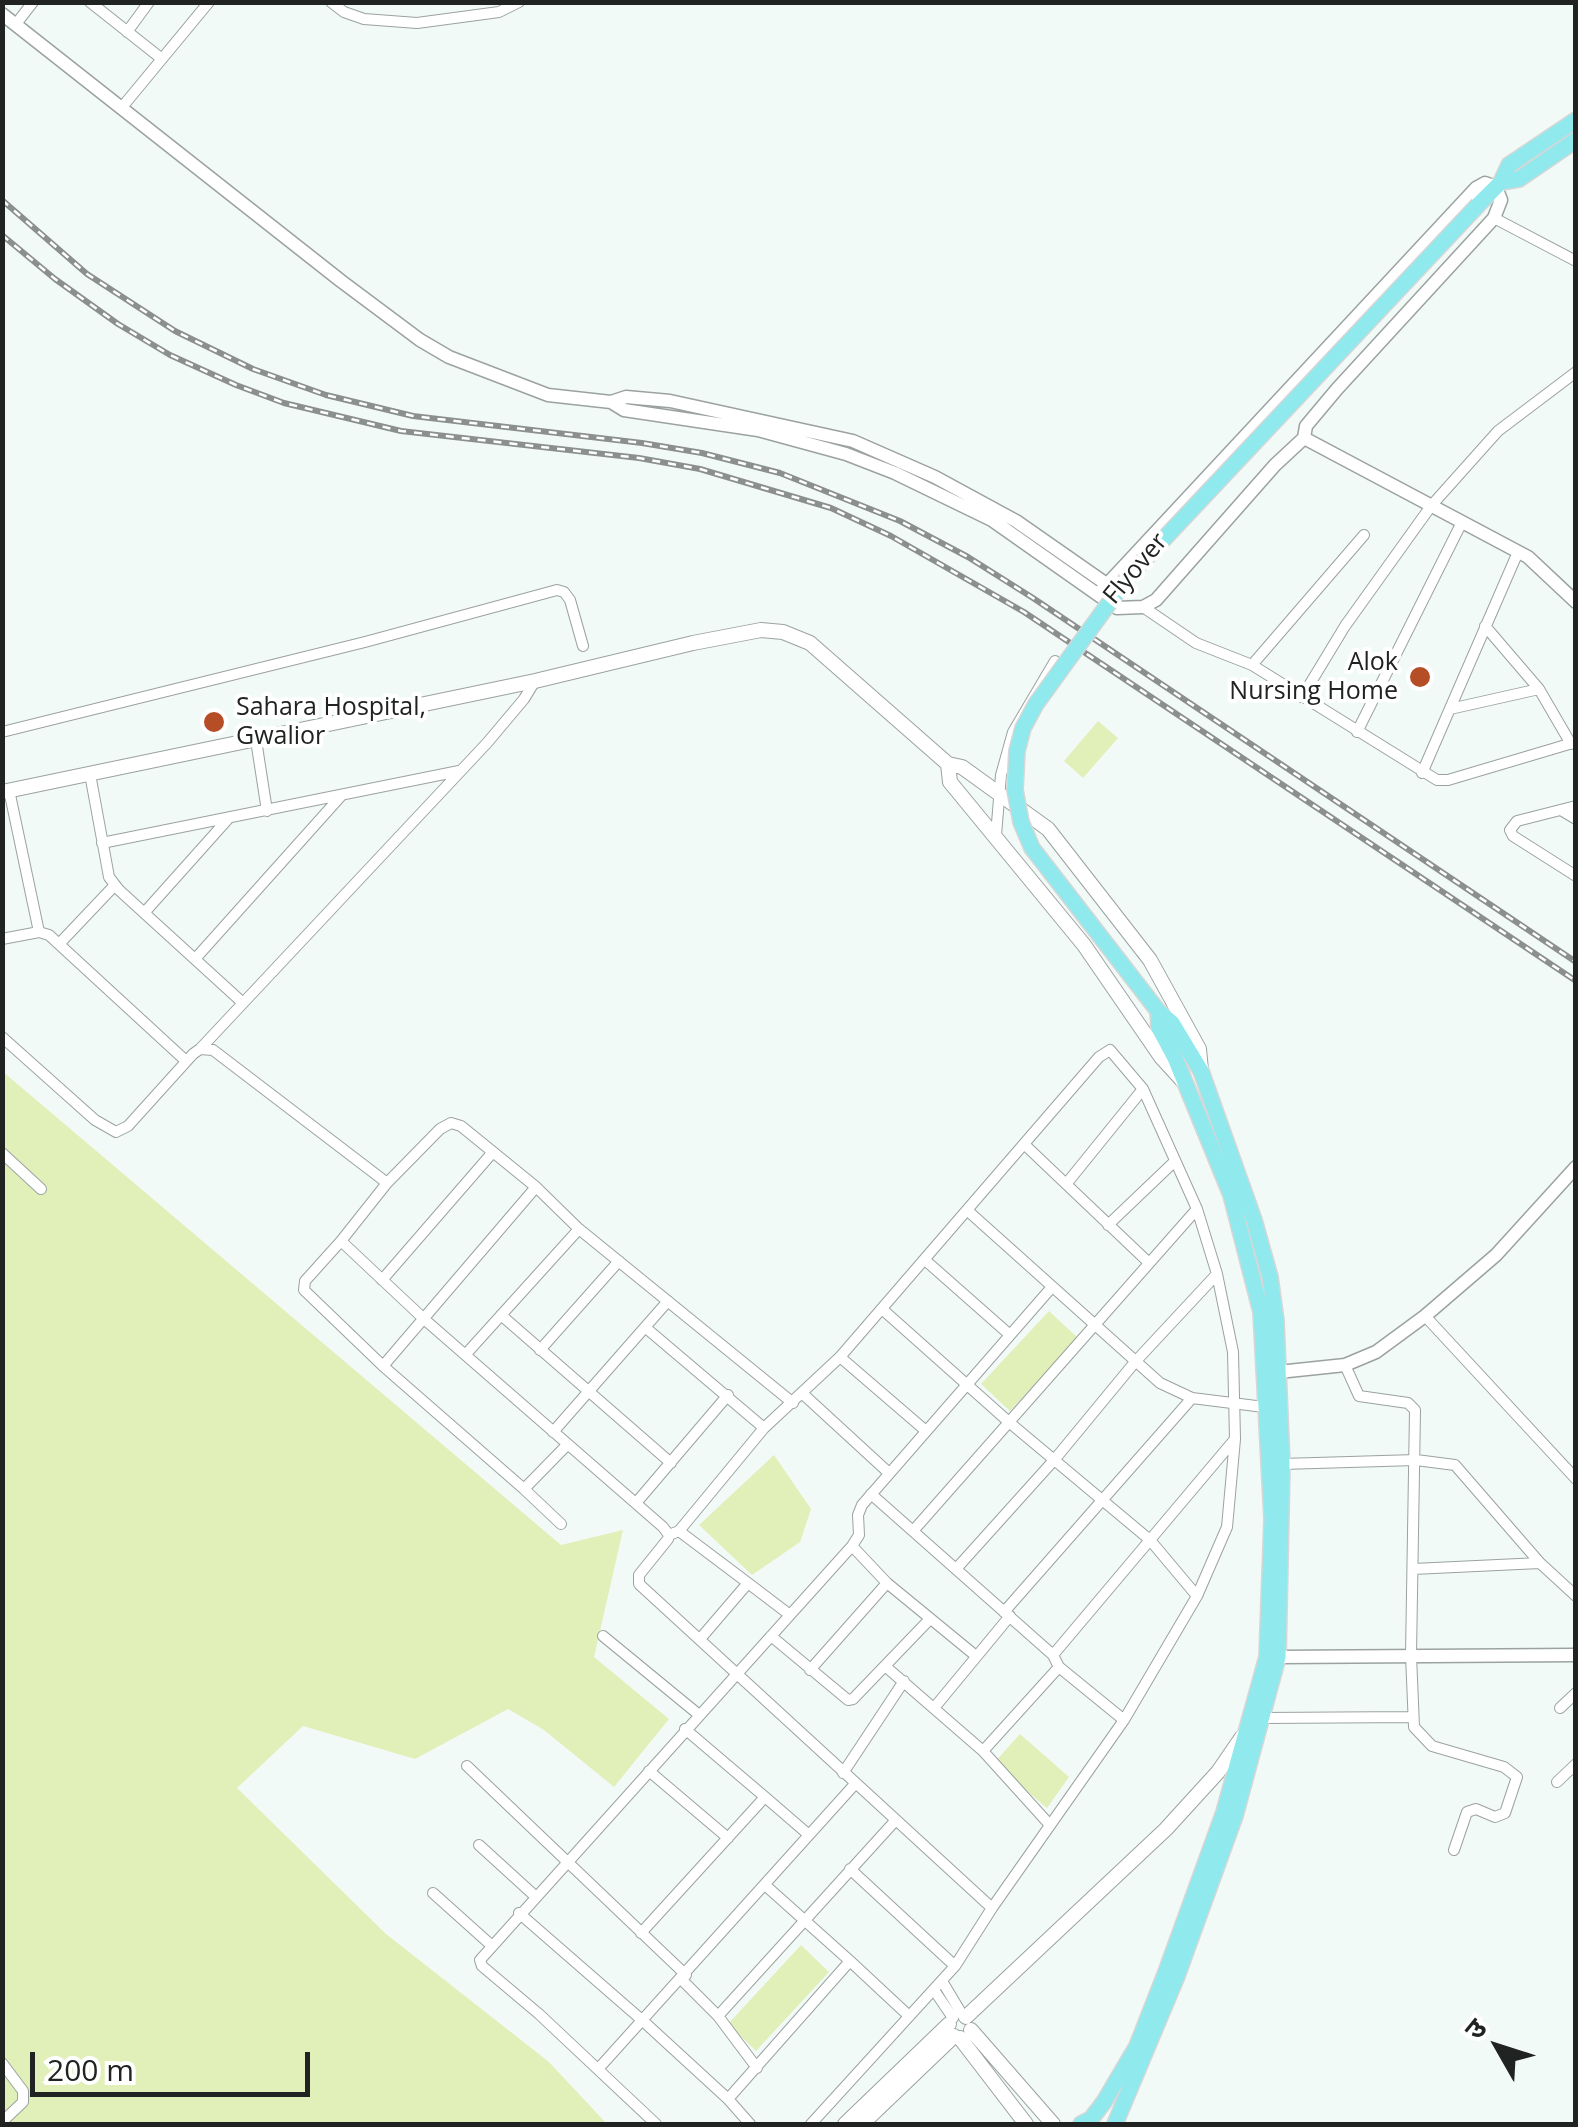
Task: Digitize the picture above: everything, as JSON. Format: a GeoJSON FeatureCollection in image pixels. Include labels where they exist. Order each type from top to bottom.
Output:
{"type":"FeatureCollection","features":[{"type":"Feature","properties":{"kind":"main road","name":"Flyover"},"geometry":{"type":"LineString","coordinates":[[1272,1372],[1270,1276],[1201,1070],[1182,1056],[1159,1028],[1158,1011],[1032,848],[1021,822],[1015,790],[1017,750],[1036,704],[1128,577],[1499,184],[1509,165],[1576,120]]}},
{"type":"Feature","properties":{"kind":"main road"},"geometry":{"type":"LineString","coordinates":[[1499,184],[1519,179],[1576,140]]}},
{"type":"Feature","properties":{"kind":"main road"},"geometry":{"type":"LineString","coordinates":[[6,791],[535,681],[693,643],[762,630],[783,632],[810,643],[948,764],[962,768],[1048,829],[1150,960],[1199,1049],[1201,1070]]}},
{"type":"Feature","properties":{"kind":"main road"},"geometry":{"type":"LineString","coordinates":[[948,764],[950,782],[1084,944],[1161,1058],[1183,1081]]}},
{"type":"Feature","properties":{"kind":"main road","name":"Flyover"},"geometry":{"type":"LineString","coordinates":[[1182,1056],[1183,1081],[1236,1214],[1272,1372]]}},
{"type":"Feature","properties":{"kind":"main road"},"geometry":{"type":"LineString","coordinates":[[1115,2124],[1177,1976],[1234,1816],[1257,1721],[1267,1657],[1272,1372]]}},
{"type":"Feature","properties":{"kind":"main road"},"geometry":{"type":"LineString","coordinates":[[1081,2124],[1091,2119],[1104,2102],[1137,2046],[1278,1657],[1282,1464],[1274,1408]]}},
{"type":"Feature","properties":{"kind":"main road"},"geometry":{"type":"LineString","coordinates":[[862,2124],[1166,1829],[1218,1772],[1257,1721]]}},
{"type":"Feature","properties":{"kind":"main road"},"geometry":{"type":"LineString","coordinates":[[845,2124],[959,2026]]}},
{"type":"Feature","properties":{"kind":"main road"},"geometry":{"type":"LineString","coordinates":[[959,2026],[1026,2124]]}},
{"type":"Feature","properties":{"kind":"main road"},"geometry":{"type":"LineString","coordinates":[[959,2026],[1052,2124]]}},
{"type":"Feature","properties":{"kind":"street"},"geometry":{"type":"LineString","coordinates":[[16,24],[33,2]]}},
{"type":"Feature","properties":{"kind":"street"},"geometry":{"type":"LineString","coordinates":[[127,32],[149,2]]}},
{"type":"Feature","properties":{"kind":"street"},"geometry":{"type":"LineString","coordinates":[[122,106],[209,2]]}},
{"type":"Feature","properties":{"kind":"street"},"geometry":{"type":"LineString","coordinates":[[330,2],[364,19],[417,23],[487,15],[511,9],[519,2]]}},
{"type":"Feature","properties":{"kind":"street"},"geometry":{"type":"LineString","coordinates":[[96,4],[162,59]]}},
{"type":"Feature","properties":{"kind":"street"},"geometry":{"type":"LineString","coordinates":[[2,14],[341,282],[420,340],[449,356],[548,396],[611,402],[626,397],[670,401],[853,441],[935,477],[1016,521],[1102,589],[1124,598],[1196,643],[1252,665],[1437,780],[1573,743],[1539,689],[1485,626]]}},
{"type":"Feature","properties":{"kind":"street"},"geometry":{"type":"LineString","coordinates":[[1102,589],[1476,188],[1484,183],[1499,184],[1502,200],[1494,218],[1337,389],[1306,426],[1304,438],[1168,590],[1137,607]]}},
{"type":"Feature","properties":{"kind":"street"},"geometry":{"type":"LineString","coordinates":[[1494,218],[1576,261]]}},
{"type":"Feature","properties":{"kind":"street"},"geometry":{"type":"LineString","coordinates":[[1302,697],[1345,626],[1431,506],[1498,431],[1576,372]]}},
{"type":"Feature","properties":{"kind":"street"},"geometry":{"type":"LineString","coordinates":[[1304,438],[1518,552],[1576,602]]}},
{"type":"Feature","properties":{"kind":"street"},"geometry":{"type":"LineString","coordinates":[[1357,732],[1462,522]]}},
{"type":"Feature","properties":{"kind":"street"},"geometry":{"type":"LineString","coordinates":[[1252,665],[1364,535]]}},
{"type":"Feature","properties":{"kind":"street"},"geometry":{"type":"LineString","coordinates":[[1422,773],[1518,552]]}},
{"type":"Feature","properties":{"kind":"street"},"geometry":{"type":"LineString","coordinates":[[2,732],[557,590],[570,600],[582,646]]}},
{"type":"Feature","properties":{"kind":"street"},"geometry":{"type":"LineString","coordinates":[[996,835],[998,793],[1013,732],[1055,661]]}},
{"type":"Feature","properties":{"kind":"street"},"geometry":{"type":"LineString","coordinates":[[2,1037],[106,1128],[116,1132],[128,1126],[461,770],[524,699],[535,681]]}},
{"type":"Feature","properties":{"kind":"street"},"geometry":{"type":"LineString","coordinates":[[1450,708],[1539,689]]}},
{"type":"Feature","properties":{"kind":"street"},"geometry":{"type":"LineString","coordinates":[[256,740],[268,811]]}},
{"type":"Feature","properties":{"kind":"street"},"geometry":{"type":"LineString","coordinates":[[102,844],[461,770]]}},
{"type":"Feature","properties":{"kind":"street"},"geometry":{"type":"LineString","coordinates":[[90,774],[109,877],[115,886],[243,1003]]}},
{"type":"Feature","properties":{"kind":"street"},"geometry":{"type":"LineString","coordinates":[[6,791],[39,932]]}},
{"type":"Feature","properties":{"kind":"street"},"geometry":{"type":"LineString","coordinates":[[195,959],[342,796]]}},
{"type":"Feature","properties":{"kind":"street"},"geometry":{"type":"LineString","coordinates":[[1576,806],[1517,821],[1510,830],[1513,836],[1576,876]]}},
{"type":"Feature","properties":{"kind":"street"},"geometry":{"type":"LineString","coordinates":[[1561,810],[1576,819]]}},
{"type":"Feature","properties":{"kind":"street"},"geometry":{"type":"LineString","coordinates":[[144,913],[228,819]]}},
{"type":"Feature","properties":{"kind":"street"},"geometry":{"type":"LineString","coordinates":[[60,943],[115,886]]}},
{"type":"Feature","properties":{"kind":"street"},"geometry":{"type":"LineString","coordinates":[[2,939],[39,932],[60,943],[186,1061]]}},
{"type":"Feature","properties":{"kind":"street"},"geometry":{"type":"LineString","coordinates":[[200,1049],[214,1050],[387,1183]]}},
{"type":"Feature","properties":{"kind":"street"},"geometry":{"type":"LineString","coordinates":[[811,2124],[955,1966],[1124,1720],[1198,1596],[1229,1518],[1235,1439],[1233,1352],[1218,1274],[1161,1126],[1142,1089],[1110,1050],[840,1357],[764,1428],[638,1579],[734,1674],[992,1908]]}},
{"type":"Feature","properties":{"kind":"street"},"geometry":{"type":"LineString","coordinates":[[1067,1184],[1142,1089]]}},
{"type":"Feature","properties":{"kind":"street"},"geometry":{"type":"LineString","coordinates":[[561,1524],[304,1290],[305,1282],[387,1183],[440,1129],[452,1123],[461,1126],[536,1187],[579,1229],[793,1402]]}},
{"type":"Feature","properties":{"kind":"street"},"geometry":{"type":"LineString","coordinates":[[1025,1145],[1147,1262]]}},
{"type":"Feature","properties":{"kind":"street"},"geometry":{"type":"LineString","coordinates":[[382,1280],[493,1152]]}},
{"type":"Feature","properties":{"kind":"street"},"geometry":{"type":"LineString","coordinates":[[4,1158],[41,1190]]}},
{"type":"Feature","properties":{"kind":"street"},"geometry":{"type":"LineString","coordinates":[[1108,1225],[1174,1162]]}},
{"type":"Feature","properties":{"kind":"street"},"geometry":{"type":"LineString","coordinates":[[1272,1372],[1345,1365],[1376,1352],[1425,1316],[1516,1236],[1575,1170]]}},
{"type":"Feature","properties":{"kind":"street"},"geometry":{"type":"LineString","coordinates":[[384,1366],[536,1187]]}},
{"type":"Feature","properties":{"kind":"street"},"geometry":{"type":"LineString","coordinates":[[912,1531],[1196,1209]]}},
{"type":"Feature","properties":{"kind":"street"},"geometry":{"type":"LineString","coordinates":[[968,1211],[1160,1383],[1192,1398],[1274,1408]]}},
{"type":"Feature","properties":{"kind":"street"},"geometry":{"type":"LineString","coordinates":[[466,1354],[579,1229]]}},
{"type":"Feature","properties":{"kind":"street"},"geometry":{"type":"LineString","coordinates":[[341,1241],[424,1319],[636,1503],[790,1615]]}},
{"type":"Feature","properties":{"kind":"street"},"geometry":{"type":"LineString","coordinates":[[924,1260],[1010,1335]]}},
{"type":"Feature","properties":{"kind":"street"},"geometry":{"type":"LineString","coordinates":[[540,1350],[618,1261]]}},
{"type":"Feature","properties":{"kind":"street"},"geometry":{"type":"LineString","coordinates":[[956,1569],[1135,1362],[1218,1274]]}},
{"type":"Feature","properties":{"kind":"street"},"geometry":{"type":"LineString","coordinates":[[656,2124],[482,1966],[482,1954],[852,1546],[859,1534],[858,1515],[871,1494],[1052,1287]]}},
{"type":"Feature","properties":{"kind":"street"},"geometry":{"type":"LineString","coordinates":[[554,1432],[668,1301]]}},
{"type":"Feature","properties":{"kind":"street"},"geometry":{"type":"LineString","coordinates":[[882,1309],[1150,1540],[1198,1596]]}},
{"type":"Feature","properties":{"kind":"street"},"geometry":{"type":"LineString","coordinates":[[501,1315],[672,1463]]}},
{"type":"Feature","properties":{"kind":"street"},"geometry":{"type":"LineString","coordinates":[[1425,1316],[1576,1479]]}},
{"type":"Feature","properties":{"kind":"street"},"geometry":{"type":"LineString","coordinates":[[646,1328],[764,1428]]}},
{"type":"Feature","properties":{"kind":"street"},"geometry":{"type":"LineString","coordinates":[[840,1357],[926,1431]]}},
{"type":"Feature","properties":{"kind":"street"},"geometry":{"type":"LineString","coordinates":[[1345,1365],[1359,1396],[1412,1406],[1416,1460],[1411,1655],[1418,1734],[1432,1746],[1504,1767],[1517,1777],[1505,1813],[1496,1817],[1476,1809],[1467,1812],[1454,1850]]}},
{"type":"Feature","properties":{"kind":"street"},"geometry":{"type":"LineString","coordinates":[[804,1394],[889,1474]]}},
{"type":"Feature","properties":{"kind":"street"},"geometry":{"type":"LineString","coordinates":[[636,1503],[728,1395]]}},
{"type":"Feature","properties":{"kind":"street"},"geometry":{"type":"LineString","coordinates":[[934,1708],[1007,1614],[1192,1398]]}},
{"type":"Feature","properties":{"kind":"street"},"geometry":{"type":"LineString","coordinates":[[1053,1655],[1235,1439]]}},
{"type":"Feature","properties":{"kind":"street"},"geometry":{"type":"LineString","coordinates":[[524,1490],[567,1445]]}},
{"type":"Feature","properties":{"kind":"street"},"geometry":{"type":"LineString","coordinates":[[1282,1464],[1446,1462],[1461,1469],[1540,1563],[1576,1596]]}},
{"type":"Feature","properties":{"kind":"street"},"geometry":{"type":"LineString","coordinates":[[871,1494],[1053,1655],[1059,1667],[1124,1720]]}},
{"type":"Feature","properties":{"kind":"street"},"geometry":{"type":"LineString","coordinates":[[852,1546],[929,1620],[976,1656]]}},
{"type":"Feature","properties":{"kind":"street"},"geometry":{"type":"LineString","coordinates":[[1413,1569],[1540,1563]]}},
{"type":"Feature","properties":{"kind":"street"},"geometry":{"type":"LineString","coordinates":[[700,1639],[748,1583]]}},
{"type":"Feature","properties":{"kind":"street"},"geometry":{"type":"LineString","coordinates":[[810,1670],[888,1583]]}},
{"type":"Feature","properties":{"kind":"street"},"geometry":{"type":"LineString","coordinates":[[771,1636],[848,1700],[854,1699],[929,1620]]}},
{"type":"Feature","properties":{"kind":"street"},"geometry":{"type":"LineString","coordinates":[[603,1636],[698,1714]]}},
{"type":"Feature","properties":{"kind":"street"},"geometry":{"type":"LineString","coordinates":[[1278,1657],[1576,1655]]}},
{"type":"Feature","properties":{"kind":"street"},"geometry":{"type":"LineString","coordinates":[[885,1666],[982,1751],[1049,1824]]}},
{"type":"Feature","properties":{"kind":"street"},"geometry":{"type":"LineString","coordinates":[[982,1751],[1059,1667]]}},
{"type":"Feature","properties":{"kind":"street"},"geometry":{"type":"LineString","coordinates":[[843,1772],[904,1681]]}},
{"type":"Feature","properties":{"kind":"street"},"geometry":{"type":"LineString","coordinates":[[1560,1708],[1576,1693]]}},
{"type":"Feature","properties":{"kind":"street"},"geometry":{"type":"LineString","coordinates":[[1257,1721],[1414,1718]]}},
{"type":"Feature","properties":{"kind":"street"},"geometry":{"type":"LineString","coordinates":[[685,1729],[809,1836]]}},
{"type":"Feature","properties":{"kind":"street"},"geometry":{"type":"LineString","coordinates":[[1557,1782],[1576,1764]]}},
{"type":"Feature","properties":{"kind":"street"},"geometry":{"type":"LineString","coordinates":[[467,1766],[641,1933],[718,2016],[757,2068]]}},
{"type":"Feature","properties":{"kind":"street"},"geometry":{"type":"LineString","coordinates":[[649,1771],[728,1838]]}},
{"type":"Feature","properties":{"kind":"street"},"geometry":{"type":"LineString","coordinates":[[598,2068],[854,1784]]}},
{"type":"Feature","properties":{"kind":"street"},"geometry":{"type":"LineString","coordinates":[[641,1933],[765,1797]]}},
{"type":"Feature","properties":{"kind":"street"},"geometry":{"type":"LineString","coordinates":[[718,2016],[895,1821]]}},
{"type":"Feature","properties":{"kind":"street"},"geometry":{"type":"LineString","coordinates":[[479,1845],[535,1896]]}},
{"type":"Feature","properties":{"kind":"street"},"geometry":{"type":"LineString","coordinates":[[850,1869],[955,1966]]}},
{"type":"Feature","properties":{"kind":"street"},"geometry":{"type":"LineString","coordinates":[[765,1885],[909,2016]]}},
{"type":"Feature","properties":{"kind":"street"},"geometry":{"type":"LineString","coordinates":[[433,1893],[490,1945]]}},
{"type":"Feature","properties":{"kind":"street"},"geometry":{"type":"LineString","coordinates":[[519,1913],[643,2020],[750,2124]]}},
{"type":"Feature","properties":{"kind":"street"},"geometry":{"type":"LineString","coordinates":[[728,2099],[850,1962]]}},
{"type":"Feature","properties":{"kind":"street"},"geometry":{"type":"LineString","coordinates":[[938,1986],[959,2026]]}},
{"type":"Feature","properties":{"kind":"street"},"geometry":{"type":"LineString","coordinates":[[2,2063],[23,2091],[23,2102],[2,2122]]}},
{"type":"Feature","properties":{"kind":"green space"},"geometry":{"type":"Polygon","coordinates":[[[1098,721],[1118,738],[1083,778],[1064,761],[1098,721]]]}},
{"type":"Feature","properties":{"kind":"green space"},"geometry":{"type":"Polygon","coordinates":[[[2,1071],[561,1545],[623,1530],[594,1657],[669,1719],[614,1787],[544,1730],[508,1709],[415,1759],[303,1726],[237,1788],[386,1934],[549,2062],[607,2124],[3,2124],[2,1071]]]}},
{"type":"Feature","properties":{"kind":"green space"},"geometry":{"type":"Polygon","coordinates":[[[1049,1311],[1078,1338],[1010,1411],[981,1384],[1049,1311]]]}},
{"type":"Feature","properties":{"kind":"green space"},"geometry":{"type":"Polygon","coordinates":[[[774,1455],[811,1509],[800,1542],[752,1575],[699,1525],[774,1455]]]}},
{"type":"Feature","properties":{"kind":"green space"},"geometry":{"type":"Polygon","coordinates":[[[1020,1734],[1069,1777],[1047,1808],[994,1763],[1020,1734]]]}},
{"type":"Feature","properties":{"kind":"green space"},"geometry":{"type":"Polygon","coordinates":[[[801,1945],[829,1972],[756,2051],[728,2024],[801,1945]]]}},
{"type":"Feature","properties":{"kind":"railway"},"geometry":{"type":"LineString","coordinates":[[2,200],[87,274],[175,331],[253,369],[326,395],[413,416],[702,453],[780,473],[900,521],[1033,598],[1576,962]]}},
{"type":"Feature","properties":{"kind":"railway"},"geometry":{"type":"LineString","coordinates":[[2,235],[55,279],[170,355],[284,403],[401,431],[639,458],[700,469],[831,508],[891,536],[1024,612],[1576,981]]}},
{"type":"Feature","properties":{"kind":"place","name":"Alok Nursing Home"},"geometry":{"type":"Point","coordinates":[1420,677]}},
{"type":"Feature","properties":{"kind":"place","name":"Sahara Hospital, Gwalior"},"geometry":{"type":"Point","coordinates":[214,722]}}]}
